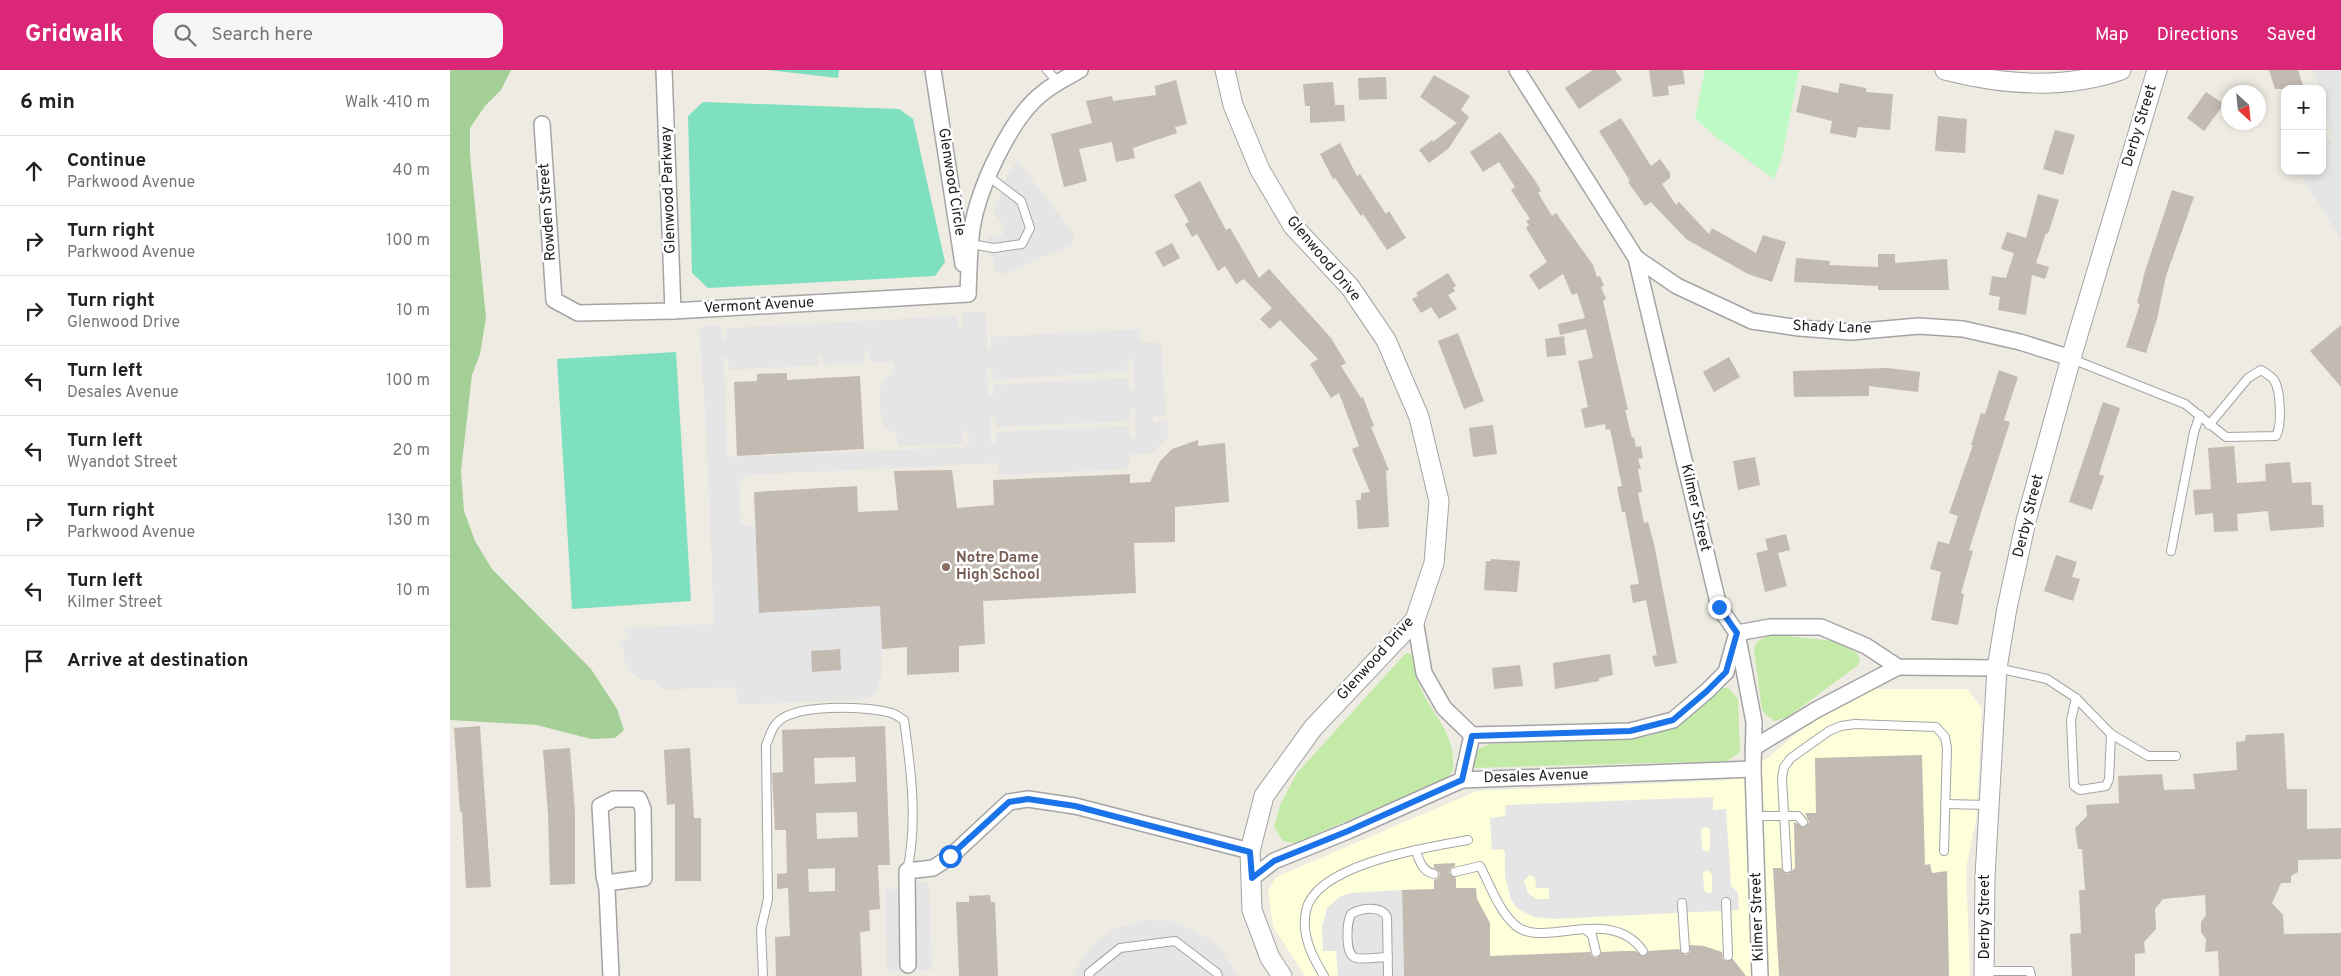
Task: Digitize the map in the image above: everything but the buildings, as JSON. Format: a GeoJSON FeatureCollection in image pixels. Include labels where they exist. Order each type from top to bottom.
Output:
{"type":"FeatureCollection","features":[{"type":"Feature","properties":{"kind":"street","name":"Glenwood Parkway"},"geometry":{"type":"LineString","coordinates":[[664,70],[673,311]]}},
{"type":"Feature","properties":{"kind":"street","name":"Glenwood Circle"},"geometry":{"type":"LineString","coordinates":[[934,70],[968,294]]}},
{"type":"Feature","properties":{"kind":"street"},"geometry":{"type":"LineString","coordinates":[[968,294],[972,228],[978,203],[997,156],[1014,126],[1043,92],[1080,70]]}},
{"type":"Feature","properties":{"kind":"street","name":"Glenwood Drive"},"geometry":{"type":"LineString","coordinates":[[1226,70],[1233,106],[1260,170],[1293,226],[1350,287],[1386,340],[1419,417],[1439,501],[1434,563],[1415,620],[1313,728],[1264,796],[1250,852],[1252,910],[1270,958],[1282,976]]}},
{"type":"Feature","properties":{"kind":"street","name":"Kilmer Street"},"geometry":{"type":"LineString","coordinates":[[1517,70],[1636,258],[1719,607],[1737,633],[1754,722],[1754,816],[1760,976]]}},
{"type":"Feature","properties":{"kind":"street"},"geometry":{"type":"LineString","coordinates":[[1945,70],[1976,78],[2016,84],[2057,84],[2107,75],[2121,70]]}},
{"type":"Feature","properties":{"kind":"street","name":"Derby Street"},"geometry":{"type":"LineString","coordinates":[[1984,974],[1984,876],[1997,668],[2026,521],[2071,358],[2158,70]]}},
{"type":"Feature","properties":{"kind":"street","name":"Rowden Street"},"geometry":{"type":"LineString","coordinates":[[542,124],[554,300]]}},
{"type":"Feature","properties":{"kind":"street","name":"Shady Lane"},"geometry":{"type":"LineString","coordinates":[[1636,258],[1677,286],[1752,321],[1799,328],[1851,332],[1920,326],[1962,330],[2020,342],[2071,358]]}},
{"type":"Feature","properties":{"kind":"street","name":"Vermont Avenue"},"geometry":{"type":"LineString","coordinates":[[554,300],[578,313],[673,311],[968,294]]}},
{"type":"Feature","properties":{"kind":"street"},"geometry":{"type":"LineString","coordinates":[[1415,620],[1424,674],[1444,708],[1472,736],[1630,731],[1673,720],[1726,672],[1737,633],[1770,627],[1821,627],[1866,646],[1898,667]]}},
{"type":"Feature","properties":{"kind":"street"},"geometry":{"type":"LineString","coordinates":[[1754,748],[1816,710],[1898,667],[1997,668]]}},
{"type":"Feature","properties":{"kind":"street"},"geometry":{"type":"LineString","coordinates":[[1462,780],[1472,736]]}},
{"type":"Feature","properties":{"kind":"street","name":"Desales Avenue"},"geometry":{"type":"LineString","coordinates":[[1252,878],[1274,861],[1348,831],[1462,780],[1753,769]]}},
{"type":"Feature","properties":{"kind":"street"},"geometry":{"type":"LineString","coordinates":[[606,883],[644,878],[643,808],[639,799],[614,799],[600,806],[611,976]]}},
{"type":"Feature","properties":{"kind":"street"},"geometry":{"type":"LineString","coordinates":[[908,965],[907,871],[933,868],[950,856],[1009,802],[1028,799],[1075,806],[1250,852]]}},
{"type":"Feature","properties":{"kind":"lane"},"geometry":{"type":"LineString","coordinates":[[1047,70],[1059,83]]}},
{"type":"Feature","properties":{"kind":"lane"},"geometry":{"type":"LineString","coordinates":[[971,244],[994,248],[1022,244],[1030,228],[1021,201],[988,176]]}},
{"type":"Feature","properties":{"kind":"lane"},"geometry":{"type":"LineString","coordinates":[[2071,358],[2185,404],[2200,415],[2209,425],[2226,437],[2276,436],[2280,429],[2278,387],[2272,377],[2261,370],[2248,378],[2209,425]]}},
{"type":"Feature","properties":{"kind":"lane"},"geometry":{"type":"LineString","coordinates":[[2171,551],[2194,432],[2200,415]]}},
{"type":"Feature","properties":{"kind":"lane"},"geometry":{"type":"LineString","coordinates":[[1997,668],[2047,679],[2076,698],[2111,734],[2148,756],[2176,756]]}},
{"type":"Feature","properties":{"kind":"lane"},"geometry":{"type":"LineString","coordinates":[[2076,698],[2072,720],[2074,786],[2080,790],[2106,786],[2109,779],[2111,734]]}},
{"type":"Feature","properties":{"kind":"lane"},"geometry":{"type":"LineString","coordinates":[[763,976],[761,929],[768,899],[766,745],[776,723],[799,710],[868,708],[893,713],[904,720],[912,813],[912,851],[907,871]]}},
{"type":"Feature","properties":{"kind":"lane"},"geometry":{"type":"LineString","coordinates":[[1795,856],[1787,864],[1782,778],[1784,767],[1791,758],[1829,731],[1855,724],[1936,727],[1945,737],[1947,748],[1944,851]]}},
{"type":"Feature","properties":{"kind":"lane"},"geometry":{"type":"LineString","coordinates":[[1945,804],[1989,805]]}},
{"type":"Feature","properties":{"kind":"lane"},"geometry":{"type":"LineString","coordinates":[[1754,816],[1798,816],[1804,822]]}},
{"type":"Feature","properties":{"kind":"lane"},"geometry":{"type":"LineString","coordinates":[[1324,976],[1305,936],[1306,910],[1318,890],[1343,873],[1400,852],[1468,840]]}},
{"type":"Feature","properties":{"kind":"lane"},"geometry":{"type":"LineString","coordinates":[[1415,850],[1422,867],[1434,874]]}},
{"type":"Feature","properties":{"kind":"lane"},"geometry":{"type":"LineString","coordinates":[[1455,872],[1480,866],[1505,914],[1516,927],[1534,932],[1601,929],[1624,933],[1636,940],[1644,951]]}},
{"type":"Feature","properties":{"kind":"lane"},"geometry":{"type":"LineString","coordinates":[[1726,902],[1728,956]]}},
{"type":"Feature","properties":{"kind":"lane"},"geometry":{"type":"LineString","coordinates":[[1682,903],[1685,949]]}},
{"type":"Feature","properties":{"kind":"lane"},"geometry":{"type":"LineString","coordinates":[[1388,957],[1356,958],[1350,954],[1348,948],[1348,920],[1351,914],[1358,910],[1380,909],[1385,911],[1387,916],[1388,957],[1388,976]]}},
{"type":"Feature","properties":{"kind":"lane"},"geometry":{"type":"LineString","coordinates":[[1586,930],[1592,935],[1596,952]]}},
{"type":"Feature","properties":{"kind":"lane"},"geometry":{"type":"LineString","coordinates":[[1089,976],[1120,948],[1175,941],[1218,973],[1218,976]]}},
{"type":"Feature","properties":{"kind":"lane"},"geometry":{"type":"LineString","coordinates":[[1984,974],[2031,974]]}},
{"type":"Feature","properties":{"kind":"shaded area"},"geometry":{"type":"Polygon","coordinates":[[[2314,70],[2341,70],[2341,239],[2301,175],[2326,175],[2326,142],[2333,139],[2326,114],[2326,85],[2318,85],[2314,70]]]}},
{"type":"Feature","properties":{"kind":"shaded area"},"geometry":{"type":"Polygon","coordinates":[[[1017,160],[1074,236],[1072,245],[1003,274],[995,272],[993,256],[988,256],[988,235],[1000,237],[1005,230],[994,212],[1004,182],[1017,160]]]}},
{"type":"Feature","properties":{"kind":"shaded area"},"geometry":{"type":"Polygon","coordinates":[[[985,311],[988,350],[991,348],[991,337],[1139,329],[1140,342],[1161,343],[1166,416],[1154,416],[1152,420],[1154,423],[1167,420],[1168,437],[1159,445],[1154,453],[1130,455],[1129,469],[999,475],[998,463],[749,475],[744,477],[739,484],[741,524],[744,526],[755,526],[760,613],[863,607],[879,597],[882,649],[881,677],[876,692],[872,697],[864,699],[737,705],[737,690],[734,687],[662,690],[653,680],[643,681],[630,672],[625,662],[623,648],[619,645],[621,639],[629,640],[631,637],[622,628],[714,624],[706,428],[699,327],[721,325],[722,338],[724,340],[727,337],[726,328],[957,316],[958,326],[961,328],[963,323],[962,313],[985,311]],[[864,351],[864,363],[824,365],[821,353],[818,355],[819,365],[729,370],[728,358],[724,358],[727,457],[967,447],[969,445],[968,432],[965,431],[962,432],[962,444],[898,446],[896,435],[885,427],[880,412],[880,387],[886,378],[894,373],[894,362],[870,362],[869,353],[864,351]],[[1130,358],[1127,362],[1128,371],[993,380],[993,370],[989,368],[987,369],[988,394],[993,397],[993,385],[1128,378],[1129,389],[1132,391],[1134,389],[1133,361],[1130,358]],[[1131,408],[1130,421],[996,427],[995,416],[991,415],[991,444],[996,443],[996,432],[1129,426],[1130,437],[1133,439],[1136,435],[1135,409],[1131,408]],[[839,649],[811,651],[812,672],[841,670],[839,649]]]}},
{"type":"Feature","properties":{"kind":"shaded area"},"geometry":{"type":"Polygon","coordinates":[[[1866,689],[1967,689],[1982,708],[1976,820],[1966,868],[1970,976],[1305,976],[1273,926],[1268,891],[1276,877],[1477,791],[1728,780],[1769,757],[1810,722],[1866,689]]]}},
{"type":"Feature","properties":{"kind":"shaded area"},"geometry":{"type":"Polygon","coordinates":[[[1713,797],[1713,810],[1726,809],[1731,886],[1738,892],[1739,910],[1553,919],[1534,917],[1518,909],[1511,900],[1505,876],[1505,853],[1503,849],[1492,850],[1490,818],[1505,816],[1506,805],[1713,797]],[[1704,827],[1701,830],[1702,849],[1708,852],[1710,848],[1710,831],[1709,828],[1704,827]],[[1707,870],[1703,873],[1704,891],[1710,894],[1712,891],[1712,874],[1707,870]],[[1530,875],[1524,881],[1528,893],[1536,899],[1549,899],[1549,888],[1536,888],[1535,878],[1530,875]]]}},
{"type":"Feature","properties":{"kind":"shaded area"},"geometry":{"type":"Polygon","coordinates":[[[927,882],[929,887],[932,970],[887,971],[885,889],[903,889],[905,883],[927,882]]]}},
{"type":"Feature","properties":{"kind":"shaded area"},"geometry":{"type":"Polygon","coordinates":[[[1402,890],[1404,976],[1338,976],[1336,951],[1323,951],[1322,927],[1327,908],[1341,896],[1351,893],[1402,890]]]}},
{"type":"Feature","properties":{"kind":"shaded area"},"geometry":{"type":"Polygon","coordinates":[[[1144,920],[1173,921],[1197,932],[1214,943],[1224,953],[1237,976],[1073,976],[1082,958],[1096,942],[1115,929],[1144,920]]]}},
{"type":"Feature","properties":{"kind":"green space"},"geometry":{"type":"Polygon","coordinates":[[[450,70],[511,70],[501,90],[485,106],[470,128],[470,155],[486,318],[480,354],[472,375],[461,471],[464,511],[475,541],[492,569],[591,669],[617,709],[624,730],[615,738],[591,739],[537,725],[450,720],[450,70]]]}},
{"type":"Feature","properties":{"kind":"green space"},"geometry":{"type":"Polygon","coordinates":[[[768,70],[839,70],[838,78],[768,70]]]}},
{"type":"Feature","properties":{"kind":"green space"},"geometry":{"type":"Polygon","coordinates":[[[1705,70],[1799,70],[1782,157],[1774,179],[1716,137],[1695,118],[1705,70]]]}},
{"type":"Feature","properties":{"kind":"green space"},"geometry":{"type":"Polygon","coordinates":[[[703,102],[899,109],[913,119],[945,262],[935,276],[708,288],[692,273],[688,116],[703,102]]]}},
{"type":"Feature","properties":{"kind":"green space"},"geometry":{"type":"Polygon","coordinates":[[[676,352],[691,601],[572,609],[557,359],[676,352]]]}},
{"type":"Feature","properties":{"kind":"green space"},"geometry":{"type":"Polygon","coordinates":[[[1769,634],[1834,641],[1857,653],[1860,660],[1858,665],[1788,717],[1775,721],[1762,710],[1754,650],[1757,642],[1769,634]]]}},
{"type":"Feature","properties":{"kind":"green space"},"geometry":{"type":"Polygon","coordinates":[[[1406,653],[1411,654],[1416,677],[1424,695],[1447,734],[1453,756],[1453,770],[1446,779],[1295,843],[1283,841],[1274,827],[1280,805],[1297,773],[1406,653]]]}},
{"type":"Feature","properties":{"kind":"green space"},"geometry":{"type":"Polygon","coordinates":[[[1723,688],[1728,688],[1738,699],[1740,752],[1727,761],[1472,768],[1476,750],[1490,744],[1646,737],[1688,718],[1710,696],[1723,688]]]}},
{"type":"Feature","properties":{"kind":"place","name":"Notre Dame High School"},"geometry":{"type":"Point","coordinates":[946,567]}},
{"type":"Feature","properties":{"kind":"route"},"geometry":{"type":"LineString","coordinates":[[950,856],[1009,802],[1028,799],[1075,806],[1169,829],[1250,852],[1252,878],[1274,861],[1348,831],[1462,780],[1472,736],[1630,731],[1673,720],[1726,672],[1737,633],[1719,607]]}}]}
